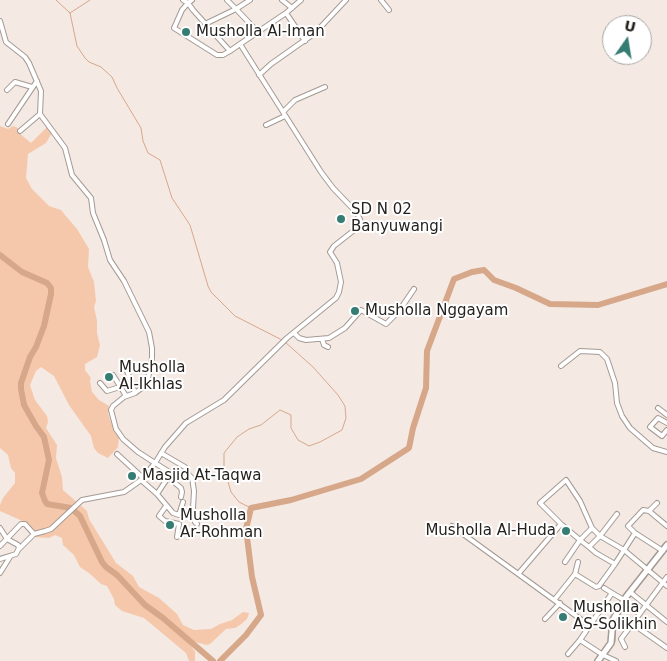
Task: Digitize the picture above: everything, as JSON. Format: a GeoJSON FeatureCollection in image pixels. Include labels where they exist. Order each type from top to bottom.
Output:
{"type":"FeatureCollection","features":[{"type":"Feature","properties":{"kind":"street"},"geometry":{"type":"LineString","coordinates":[[183,0],[190,2],[205,24],[230,50]]}},
{"type":"Feature","properties":{"kind":"street"},"geometry":{"type":"LineString","coordinates":[[227,0],[258,32]]}},
{"type":"Feature","properties":{"kind":"street"},"geometry":{"type":"LineString","coordinates":[[205,24],[250,0]]}},
{"type":"Feature","properties":{"kind":"street"},"geometry":{"type":"LineString","coordinates":[[282,0],[292,8]]}},
{"type":"Feature","properties":{"kind":"street"},"geometry":{"type":"LineString","coordinates":[[190,2],[182,10],[174,28],[217,55],[223,55],[286,13],[301,0]]}},
{"type":"Feature","properties":{"kind":"street"},"geometry":{"type":"LineString","coordinates":[[259,75],[271,64],[305,41],[346,0]]}},
{"type":"Feature","properties":{"kind":"street"},"geometry":{"type":"LineString","coordinates":[[380,0],[389,10]]}},
{"type":"Feature","properties":{"kind":"street"},"geometry":{"type":"LineString","coordinates":[[286,13],[305,41]]}},
{"type":"Feature","properties":{"kind":"street"},"geometry":{"type":"LineString","coordinates":[[0,21],[6,42],[28,60],[42,96],[40,114],[65,148],[72,175],[91,198],[93,213],[110,260],[124,281],[149,332],[152,348],[150,373],[144,387],[126,396],[113,406],[111,410],[116,429],[128,444],[170,471],[168,478],[157,494]]}},
{"type":"Feature","properties":{"kind":"street"},"geometry":{"type":"LineString","coordinates":[[0,559],[16,554],[34,534],[51,529],[77,504],[87,499],[124,492],[142,479],[186,423],[224,400],[287,338],[336,298],[339,292],[341,282],[337,263],[330,252],[334,246],[362,224],[357,213],[321,172],[240,44]]}},
{"type":"Feature","properties":{"kind":"street"},"geometry":{"type":"LineString","coordinates":[[8,124],[37,81]]}},
{"type":"Feature","properties":{"kind":"street"},"geometry":{"type":"LineString","coordinates":[[7,90],[15,82],[32,86]]}},
{"type":"Feature","properties":{"kind":"street"},"geometry":{"type":"LineString","coordinates":[[266,125],[284,114],[295,100],[325,87]]}},
{"type":"Feature","properties":{"kind":"street"},"geometry":{"type":"LineString","coordinates":[[20,131],[40,114]]}},
{"type":"Feature","properties":{"kind":"street"},"geometry":{"type":"LineString","coordinates":[[294,333],[298,338],[306,340],[329,338],[345,328],[362,310],[386,324],[399,311],[414,289]]}},
{"type":"Feature","properties":{"kind":"street"},"geometry":{"type":"LineString","coordinates":[[322,339],[324,345],[328,347]]}},
{"type":"Feature","properties":{"kind":"street"},"geometry":{"type":"LineString","coordinates":[[561,366],[580,351],[600,352],[607,359],[615,383],[617,403],[622,416],[630,428],[653,448],[667,452]]}},
{"type":"Feature","properties":{"kind":"street"},"geometry":{"type":"LineString","coordinates":[[127,371],[135,393]]}},
{"type":"Feature","properties":{"kind":"street"},"geometry":{"type":"LineString","coordinates":[[113,375],[126,396]]}},
{"type":"Feature","properties":{"kind":"street"},"geometry":{"type":"LineString","coordinates":[[100,383],[107,391],[120,387]]}},
{"type":"Feature","properties":{"kind":"street"},"geometry":{"type":"LineString","coordinates":[[658,408],[667,415]]}},
{"type":"Feature","properties":{"kind":"street"},"geometry":{"type":"LineString","coordinates":[[667,423],[658,418],[650,427],[662,436],[667,430]]}},
{"type":"Feature","properties":{"kind":"street"},"geometry":{"type":"LineString","coordinates":[[161,453],[185,467],[188,476],[192,478],[194,491],[193,515],[196,524]]}},
{"type":"Feature","properties":{"kind":"street"},"geometry":{"type":"LineString","coordinates":[[117,454],[173,513],[193,515]]}},
{"type":"Feature","properties":{"kind":"street"},"geometry":{"type":"LineString","coordinates":[[168,478],[181,488],[181,496]]}},
{"type":"Feature","properties":{"kind":"street"},"geometry":{"type":"LineString","coordinates":[[615,564],[580,540],[540,502],[566,480],[580,501],[592,528],[600,536],[624,550],[667,586]]}},
{"type":"Feature","properties":{"kind":"street"},"geometry":{"type":"LineString","coordinates":[[179,515],[183,502]]}},
{"type":"Feature","properties":{"kind":"street"},"geometry":{"type":"LineString","coordinates":[[649,511],[656,503]]}},
{"type":"Feature","properties":{"kind":"street"},"geometry":{"type":"LineString","coordinates":[[166,506],[159,516],[166,521],[179,524],[177,537]]}},
{"type":"Feature","properties":{"kind":"street"},"geometry":{"type":"LineString","coordinates":[[663,551],[635,533],[628,526],[642,511],[649,511],[667,526]]}},
{"type":"Feature","properties":{"kind":"street"},"geometry":{"type":"LineString","coordinates":[[590,547],[617,514]]}},
{"type":"Feature","properties":{"kind":"street"},"geometry":{"type":"LineString","coordinates":[[0,546],[22,524],[25,524],[34,534]]}},
{"type":"Feature","properties":{"kind":"street"},"geometry":{"type":"LineString","coordinates":[[519,574],[561,524]]}},
{"type":"Feature","properties":{"kind":"street"},"geometry":{"type":"LineString","coordinates":[[452,526],[590,626]]}},
{"type":"Feature","properties":{"kind":"street"},"geometry":{"type":"LineString","coordinates":[[0,528],[7,539],[18,545],[19,549]]}},
{"type":"Feature","properties":{"kind":"street"},"geometry":{"type":"LineString","coordinates":[[565,562],[580,540],[592,528]]}},
{"type":"Feature","properties":{"kind":"street"},"geometry":{"type":"LineString","coordinates":[[575,574],[598,587],[635,533]]}},
{"type":"Feature","properties":{"kind":"street"},"geometry":{"type":"LineString","coordinates":[[598,661],[604,656],[610,643],[614,620],[624,600],[667,545]]}},
{"type":"Feature","properties":{"kind":"street"},"geometry":{"type":"LineString","coordinates":[[0,573],[10,557]]}},
{"type":"Feature","properties":{"kind":"street"},"geometry":{"type":"LineString","coordinates":[[555,599],[575,574],[578,562]]}},
{"type":"Feature","properties":{"kind":"street"},"geometry":{"type":"LineString","coordinates":[[625,646],[621,639],[667,577]]}},
{"type":"Feature","properties":{"kind":"street"},"geometry":{"type":"LineString","coordinates":[[604,588],[624,600]]}},
{"type":"Feature","properties":{"kind":"street"},"geometry":{"type":"LineString","coordinates":[[568,654],[580,640],[612,593]]}},
{"type":"Feature","properties":{"kind":"street"},"geometry":{"type":"LineString","coordinates":[[631,593],[667,622]]}},
{"type":"Feature","properties":{"kind":"street"},"geometry":{"type":"LineString","coordinates":[[545,619],[560,603]]}},
{"type":"Feature","properties":{"kind":"street"},"geometry":{"type":"LineString","coordinates":[[632,624],[667,648]]}},
{"type":"Feature","properties":{"kind":"street"},"geometry":{"type":"LineString","coordinates":[[580,640],[615,661]]}},
{"type":"Feature","properties":{"kind":"shaded area"},"geometry":{"type":"Polygon","coordinates":[[[50,124],[54,129],[46,143],[28,154],[26,178],[32,189],[49,206],[61,210],[77,229],[89,249],[88,267],[94,282],[96,301],[94,307],[100,345],[97,357],[85,364],[85,370],[91,378],[92,392],[99,400],[109,406],[108,414],[115,433],[119,437],[118,447],[108,458],[98,453],[94,448],[91,436],[69,405],[54,376],[41,367],[36,371],[30,385],[35,400],[47,416],[46,428],[57,445],[56,458],[62,477],[63,490],[87,511],[89,519],[116,563],[133,576],[139,587],[159,598],[177,614],[183,625],[194,630],[211,629],[232,620],[243,612],[249,613],[247,619],[240,625],[235,628],[226,629],[210,644],[195,642],[190,644],[195,652],[195,661],[189,661],[186,653],[144,618],[122,611],[115,605],[107,586],[101,584],[80,567],[74,555],[63,545],[62,538],[55,535],[49,538],[34,537],[27,529],[27,523],[0,511],[3,498],[15,483],[15,473],[11,468],[8,455],[0,448],[0,126],[8,129],[13,126],[18,128],[19,133],[31,143],[50,124]]]}},
{"type":"Feature","properties":{"kind":"waterway"},"geometry":{"type":"LineString","coordinates":[[56,0],[70,13],[77,46],[89,62],[101,67],[112,77],[141,128],[143,141],[148,153],[160,160],[172,198],[190,225],[211,292],[235,316],[282,340]]}},
{"type":"Feature","properties":{"kind":"waterway"},"geometry":{"type":"LineString","coordinates":[[70,13],[90,0]]}},
{"type":"Feature","properties":{"kind":"waterway"},"geometry":{"type":"LineString","coordinates":[[0,255],[22,272],[47,283],[51,288],[44,326],[21,383],[24,405],[44,437],[49,460],[42,493],[45,501],[47,504],[71,508],[80,516],[106,567],[117,575],[145,605],[213,661]]}},
{"type":"Feature","properties":{"kind":"waterway"},"geometry":{"type":"LineString","coordinates":[[220,661],[246,635],[261,615],[252,577],[246,529],[251,508],[291,500],[361,479],[409,448],[413,428],[426,388],[427,351],[454,279],[472,272],[484,270],[494,280],[550,304],[598,305],[667,284]]}},
{"type":"Feature","properties":{"kind":"waterway"},"geometry":{"type":"LineString","coordinates":[[251,508],[239,502],[231,492],[224,468],[224,453],[237,437],[249,429],[261,425],[280,410],[291,415],[291,428],[298,440],[309,446],[342,430],[346,418],[345,406],[338,395],[313,367],[285,342]]}},
{"type":"Feature","properties":{"kind":"waterway"},"geometry":{"type":"LineString","coordinates":[[606,655],[615,642],[618,616],[631,595]]}},
{"type":"Feature","properties":{"kind":"place","name":"Musholla Al-Iman"},"geometry":{"type":"Point","coordinates":[186,32]}},
{"type":"Feature","properties":{"kind":"place","name":"SD N 02 Banyuwangi"},"geometry":{"type":"Point","coordinates":[341,219]}},
{"type":"Feature","properties":{"kind":"place","name":"Musholla Nggayam"},"geometry":{"type":"Point","coordinates":[355,311]}},
{"type":"Feature","properties":{"kind":"place","name":"Musholla Al-Ikhlas"},"geometry":{"type":"Point","coordinates":[109,377]}},
{"type":"Feature","properties":{"kind":"place","name":"Masjid At-Taqwa"},"geometry":{"type":"Point","coordinates":[132,476]}},
{"type":"Feature","properties":{"kind":"place","name":"Musholla Ar-Rohman"},"geometry":{"type":"Point","coordinates":[170,525]}},
{"type":"Feature","properties":{"kind":"place","name":"Musholla Al-Huda"},"geometry":{"type":"Point","coordinates":[566,531]}},
{"type":"Feature","properties":{"kind":"place","name":"Musholla AS-Solikhin"},"geometry":{"type":"Point","coordinates":[563,617]}}]}
